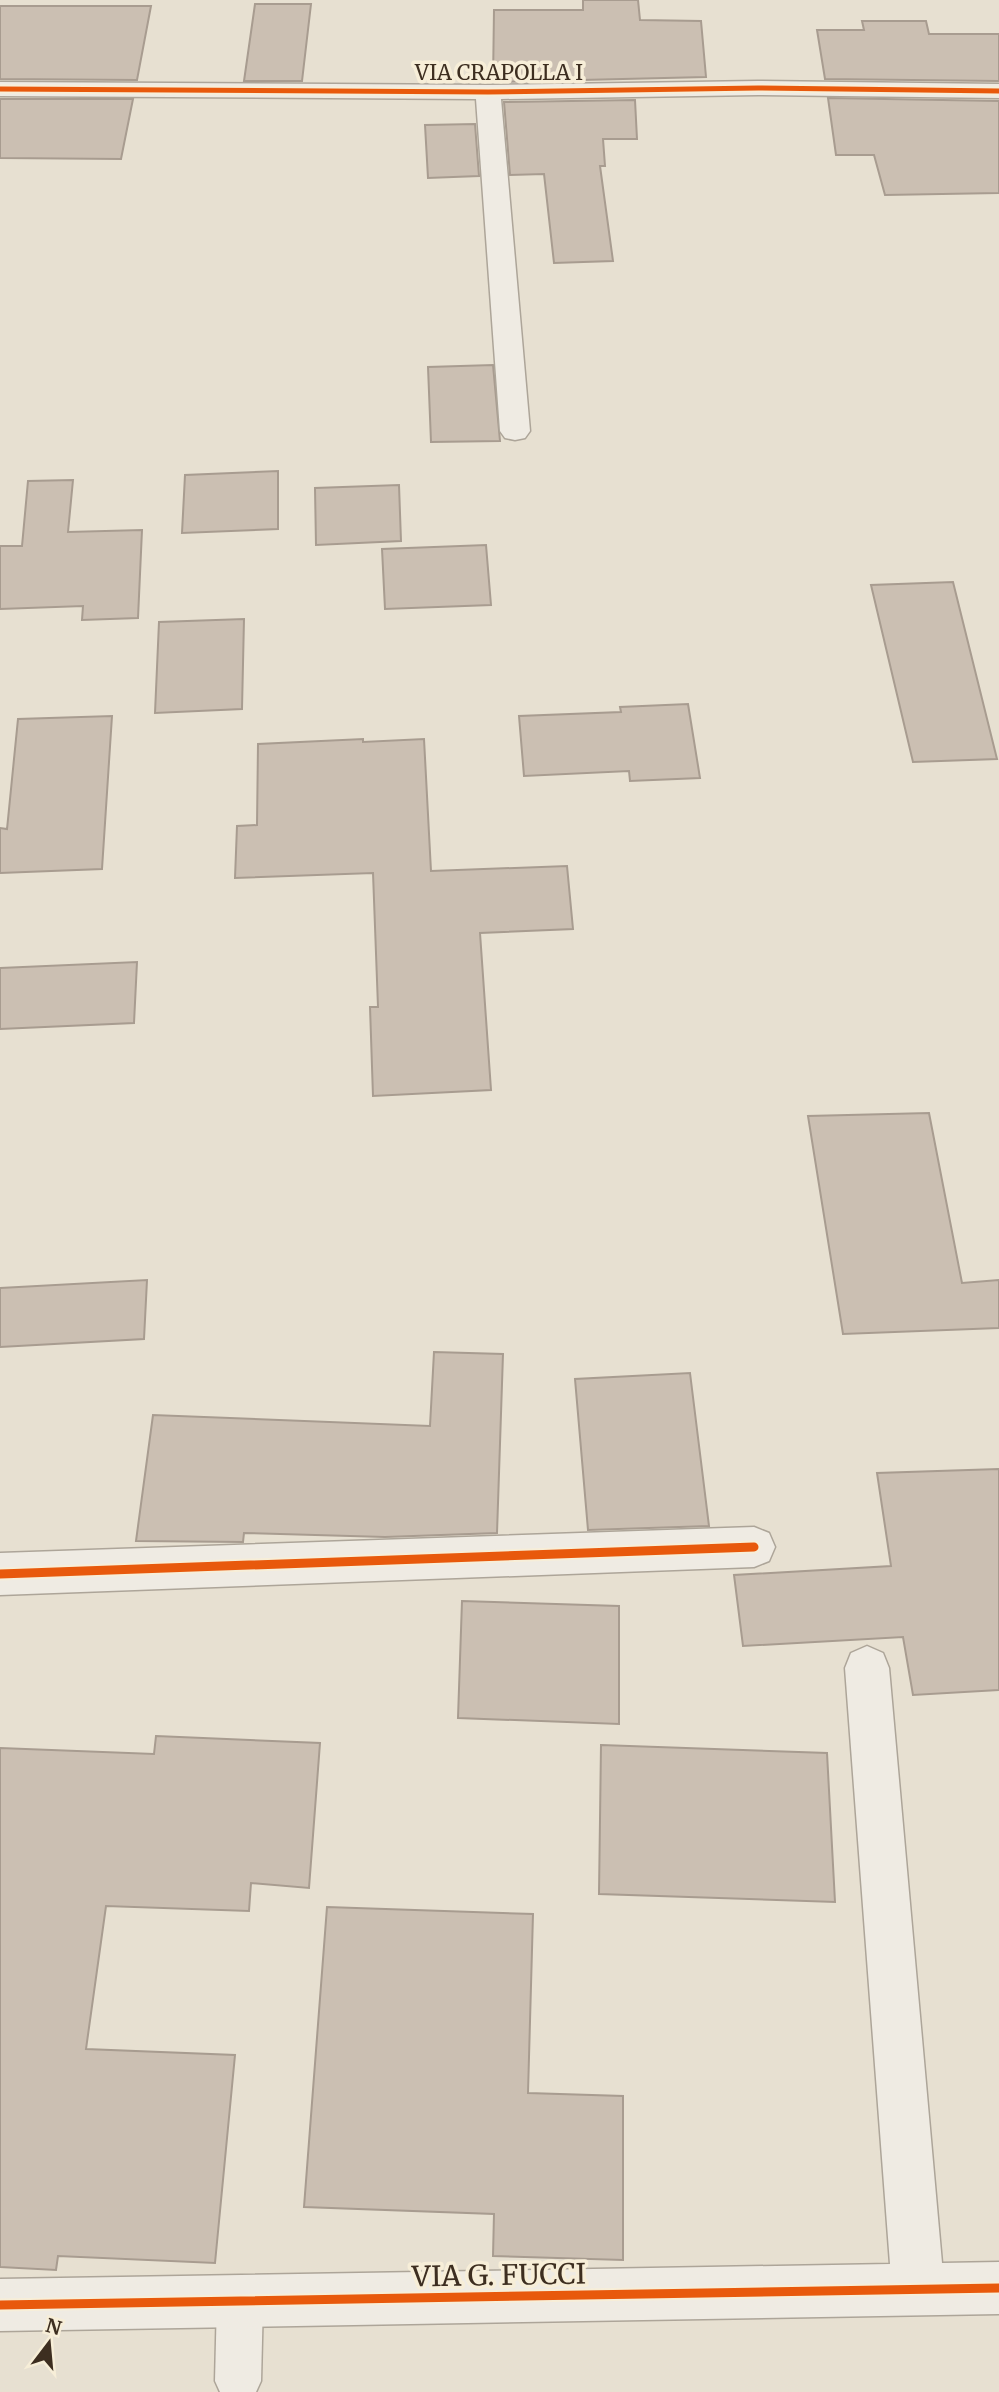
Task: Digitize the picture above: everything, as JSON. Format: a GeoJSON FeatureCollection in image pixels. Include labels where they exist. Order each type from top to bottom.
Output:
{"type":"FeatureCollection","features":[{"type":"Feature","properties":{"kind":"street","name":"VIA CRAPOLLA I"},"geometry":{"type":"LineString","coordinates":[[0,89],[488,92],[758,88],[999,91]]}},
{"type":"Feature","properties":{"kind":"street"},"geometry":{"type":"LineString","coordinates":[[488,92],[515,431]]}},
{"type":"Feature","properties":{"kind":"street"},"geometry":{"type":"LineString","coordinates":[[0,1574],[754,1546]]}},
{"type":"Feature","properties":{"kind":"street"},"geometry":{"type":"LineString","coordinates":[[867,1668],[918,2289]]}},
{"type":"Feature","properties":{"kind":"street","name":"VIA G. FUCCI"},"geometry":{"type":"LineString","coordinates":[[0,2305],[999,2288]]}},
{"type":"Feature","properties":{"kind":"lane"},"geometry":{"type":"LineString","coordinates":[[238,2381],[240,2300]]}},
{"type":"Feature","properties":{"kind":"building"},"geometry":{"type":"Polygon","coordinates":[[[583,0],[638,0],[640,20],[701,21],[706,77],[493,82],[494,10],[583,10],[583,0]]]}},
{"type":"Feature","properties":{"kind":"building"},"geometry":{"type":"Polygon","coordinates":[[[255,4],[311,4],[302,81],[244,81],[255,4]]]}},
{"type":"Feature","properties":{"kind":"building"},"geometry":{"type":"Polygon","coordinates":[[[0,6],[151,6],[137,80],[0,79],[0,6]]]}},
{"type":"Feature","properties":{"kind":"building"},"geometry":{"type":"Polygon","coordinates":[[[862,21],[926,21],[929,34],[999,34],[999,81],[825,79],[817,30],[864,30],[862,21]]]}},
{"type":"Feature","properties":{"kind":"building"},"geometry":{"type":"Polygon","coordinates":[[[828,98],[999,101],[999,193],[885,195],[874,155],[836,155],[828,98]]]}},
{"type":"Feature","properties":{"kind":"building"},"geometry":{"type":"Polygon","coordinates":[[[0,99],[133,99],[121,159],[0,158],[0,99]]]}},
{"type":"Feature","properties":{"kind":"building"},"geometry":{"type":"Polygon","coordinates":[[[635,100],[637,139],[603,139],[605,166],[600,166],[613,261],[554,263],[544,174],[510,175],[504,102],[635,100]]]}},
{"type":"Feature","properties":{"kind":"building"},"geometry":{"type":"Polygon","coordinates":[[[475,124],[479,176],[428,178],[425,125],[475,124]]]}},
{"type":"Feature","properties":{"kind":"building"},"geometry":{"type":"Polygon","coordinates":[[[493,365],[500,441],[431,442],[428,367],[493,365]]]}},
{"type":"Feature","properties":{"kind":"building"},"geometry":{"type":"Polygon","coordinates":[[[278,471],[278,529],[182,533],[185,475],[278,471]]]}},
{"type":"Feature","properties":{"kind":"building"},"geometry":{"type":"Polygon","coordinates":[[[73,480],[68,532],[142,530],[138,618],[82,620],[83,606],[0,609],[0,546],[22,546],[28,481],[73,480]]]}},
{"type":"Feature","properties":{"kind":"building"},"geometry":{"type":"Polygon","coordinates":[[[399,485],[401,541],[316,545],[315,488],[399,485]]]}},
{"type":"Feature","properties":{"kind":"building"},"geometry":{"type":"Polygon","coordinates":[[[486,545],[491,605],[385,609],[382,549],[486,545]]]}},
{"type":"Feature","properties":{"kind":"building"},"geometry":{"type":"Polygon","coordinates":[[[953,582],[997,759],[913,762],[871,585],[953,582]]]}},
{"type":"Feature","properties":{"kind":"building"},"geometry":{"type":"Polygon","coordinates":[[[244,619],[242,709],[155,713],[159,622],[244,619]]]}},
{"type":"Feature","properties":{"kind":"building"},"geometry":{"type":"Polygon","coordinates":[[[688,704],[700,778],[630,781],[629,771],[524,776],[519,716],[621,712],[620,707],[688,704]]]}},
{"type":"Feature","properties":{"kind":"building"},"geometry":{"type":"Polygon","coordinates":[[[112,716],[102,869],[0,873],[0,828],[7,829],[18,719],[112,716]]]}},
{"type":"Feature","properties":{"kind":"building"},"geometry":{"type":"Polygon","coordinates":[[[363,739],[363,742],[424,739],[431,871],[567,866],[573,929],[480,933],[491,1090],[373,1096],[370,1007],[378,1007],[373,873],[235,878],[237,826],[257,825],[258,744],[363,739]]]}},
{"type":"Feature","properties":{"kind":"building"},"geometry":{"type":"Polygon","coordinates":[[[137,962],[134,1023],[0,1029],[0,968],[137,962]]]}},
{"type":"Feature","properties":{"kind":"building"},"geometry":{"type":"Polygon","coordinates":[[[929,1113],[962,1283],[999,1280],[999,1328],[843,1334],[808,1116],[929,1113]]]}},
{"type":"Feature","properties":{"kind":"building"},"geometry":{"type":"Polygon","coordinates":[[[147,1280],[144,1339],[0,1347],[0,1288],[147,1280]]]}},
{"type":"Feature","properties":{"kind":"building"},"geometry":{"type":"Polygon","coordinates":[[[434,1352],[503,1354],[497,1533],[385,1537],[244,1533],[243,1542],[136,1541],[153,1415],[430,1426],[434,1352]]]}},
{"type":"Feature","properties":{"kind":"building"},"geometry":{"type":"Polygon","coordinates":[[[690,1373],[709,1526],[588,1530],[575,1379],[690,1373]]]}},
{"type":"Feature","properties":{"kind":"building"},"geometry":{"type":"Polygon","coordinates":[[[999,1469],[999,1690],[913,1695],[903,1637],[743,1646],[734,1575],[891,1566],[877,1473],[999,1469]]]}},
{"type":"Feature","properties":{"kind":"building"},"geometry":{"type":"Polygon","coordinates":[[[462,1601],[619,1606],[619,1724],[458,1718],[462,1601]]]}},
{"type":"Feature","properties":{"kind":"building"},"geometry":{"type":"Polygon","coordinates":[[[156,1736],[320,1743],[309,1888],[251,1883],[249,1911],[106,1906],[86,2049],[235,2055],[215,2263],[58,2256],[56,2270],[0,2267],[0,1748],[154,1754],[156,1736]]]}},
{"type":"Feature","properties":{"kind":"building"},"geometry":{"type":"Polygon","coordinates":[[[601,1745],[827,1753],[835,1902],[599,1894],[601,1745]]]}},
{"type":"Feature","properties":{"kind":"building"},"geometry":{"type":"Polygon","coordinates":[[[327,1907],[533,1914],[528,2093],[623,2096],[623,2260],[493,2256],[494,2214],[304,2207],[327,1907]]]}},
{"type":"Feature","properties":{"kind":"cycle path"},"geometry":{"type":"LineString","coordinates":[[0,89],[488,92],[758,88],[999,91]]}},
{"type":"Feature","properties":{"kind":"cycle path"},"geometry":{"type":"LineString","coordinates":[[0,1574],[754,1547]]}},
{"type":"Feature","properties":{"kind":"cycle path"},"geometry":{"type":"LineString","coordinates":[[0,2305],[999,2288]]}}]}
